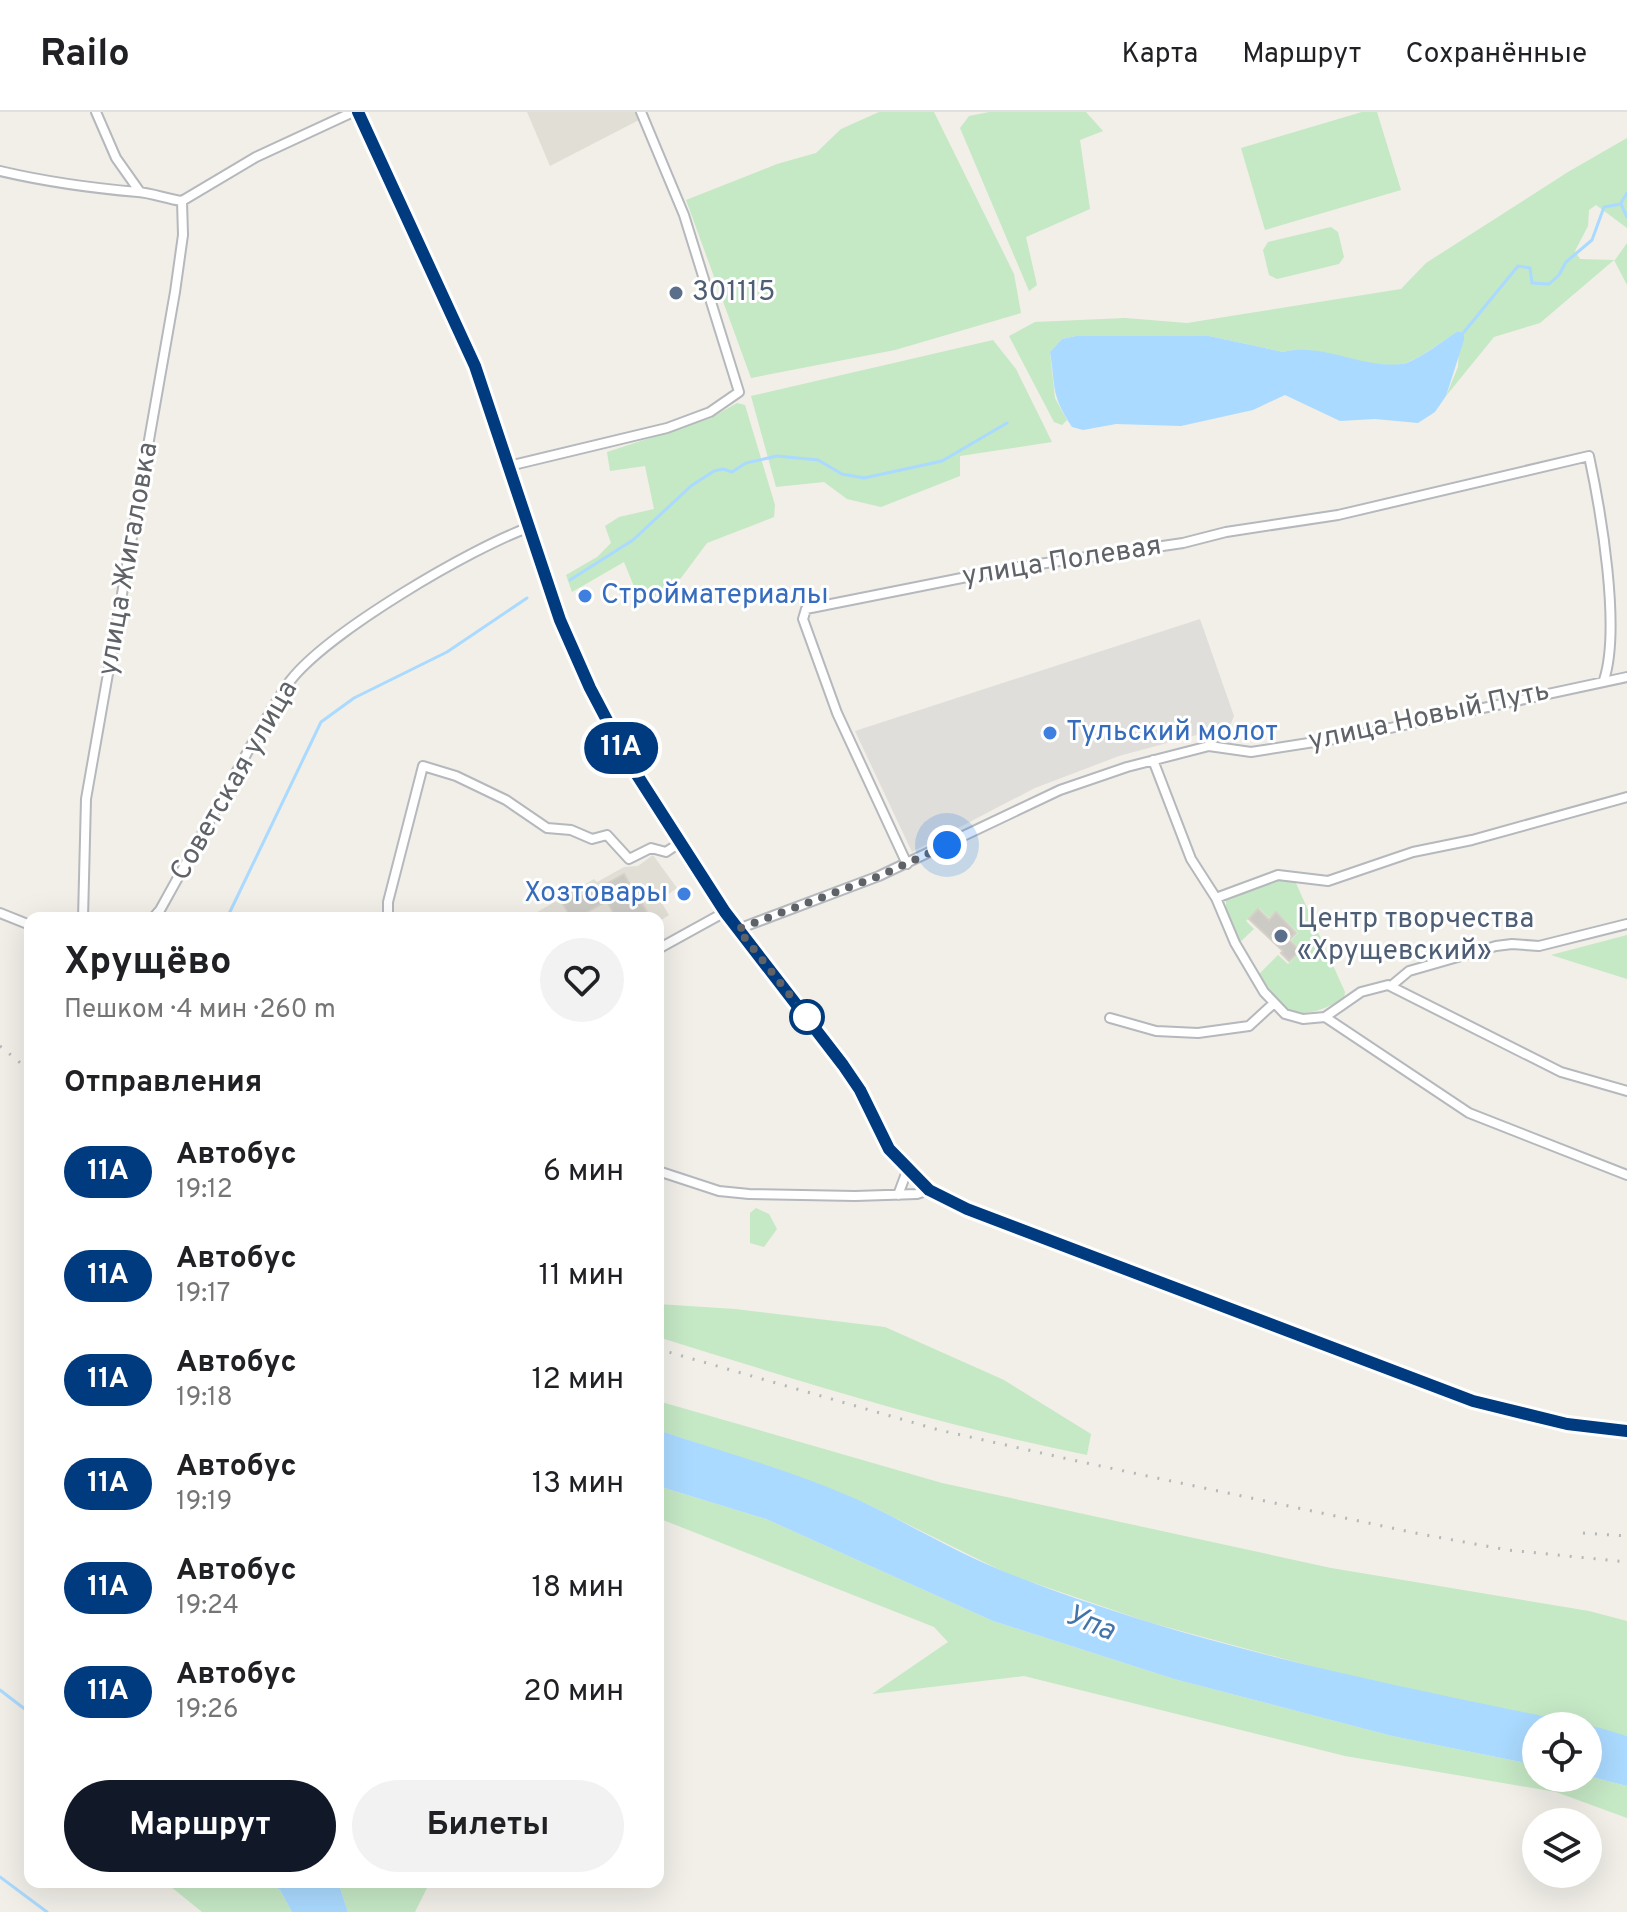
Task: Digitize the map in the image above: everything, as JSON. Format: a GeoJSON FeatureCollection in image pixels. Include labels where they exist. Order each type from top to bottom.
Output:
{"type":"FeatureCollection","features":[{"type":"Feature","properties":{"kind":"main road"},"geometry":{"type":"LineString","coordinates":[[355,112],[475,366],[560,620],[586,680],[630,764],[678,844],[725,912],[843,1065],[860,1090],[889,1149],[907,1171],[929,1190],[967,1209],[1473,1401],[1567,1424],[1627,1431]]}},
{"type":"Feature","properties":{"kind":"street"},"geometry":{"type":"LineString","coordinates":[[96,112],[116,158],[140,192]]}},
{"type":"Feature","properties":{"kind":"street"},"geometry":{"type":"LineString","coordinates":[[0,171],[182,201],[256,157],[355,112]]}},
{"type":"Feature","properties":{"kind":"street"},"geometry":{"type":"LineString","coordinates":[[509,466],[667,428],[710,412],[739,392],[684,215],[641,112]]}},
{"type":"Feature","properties":{"kind":"street","name":"улица Жигаловка"},"geometry":{"type":"LineString","coordinates":[[83,912],[86,799],[173,305],[183,235],[182,201]]}},
{"type":"Feature","properties":{"kind":"street","name":"улица Полевая"},"geometry":{"type":"LineString","coordinates":[[907,864],[837,713],[803,619],[806,609],[1012,568],[1183,543],[1226,532],[1338,515],[1589,456],[1611,628],[1610,659],[1604,680]]}},
{"type":"Feature","properties":{"kind":"street","name":"Советская улица"},"geometry":{"type":"LineString","coordinates":[[158,912],[266,720],[300,670],[358,624],[396,600],[492,542],[530,527]]}},
{"type":"Feature","properties":{"kind":"street","name":"улица Новый Путь"},"geometry":{"type":"LineString","coordinates":[[738,929],[907,864],[1060,790],[1153,760],[1209,746],[1251,752],[1353,736],[1627,677]]}},
{"type":"Feature","properties":{"kind":"street"},"geometry":{"type":"LineString","coordinates":[[1153,760],[1191,859],[1216,898],[1235,943],[1273,1004],[1282,1012],[1298,1019],[1325,1017],[1361,992],[1379,985],[1391,986],[1561,1072],[1627,1091]]}},
{"type":"Feature","properties":{"kind":"street"},"geometry":{"type":"LineString","coordinates":[[388,912],[423,766],[456,776],[497,796],[547,828],[571,830],[590,839],[607,835],[629,859],[651,848],[665,852],[678,844]]}},
{"type":"Feature","properties":{"kind":"street"},"geometry":{"type":"LineString","coordinates":[[1216,898],[1278,875],[1328,881],[1413,852],[1472,840],[1627,797]]}},
{"type":"Feature","properties":{"kind":"street"},"geometry":{"type":"LineString","coordinates":[[664,946],[725,912]]}},
{"type":"Feature","properties":{"kind":"street"},"geometry":{"type":"LineString","coordinates":[[0,913],[24,923]]}},
{"type":"Feature","properties":{"kind":"street"},"geometry":{"type":"LineString","coordinates":[[1391,986],[1409,971],[1496,946],[1539,946],[1627,924]]}},
{"type":"Feature","properties":{"kind":"street"},"geometry":{"type":"LineString","coordinates":[[1110,1018],[1156,1031],[1198,1033],[1249,1026],[1273,1004]]}},
{"type":"Feature","properties":{"kind":"street"},"geometry":{"type":"LineString","coordinates":[[1325,1017],[1469,1113],[1627,1175]]}},
{"type":"Feature","properties":{"kind":"street"},"geometry":{"type":"LineString","coordinates":[[898,1195],[907,1171]]}},
{"type":"Feature","properties":{"kind":"street"},"geometry":{"type":"LineString","coordinates":[[664,1173],[727,1192],[898,1195],[929,1190]]}},
{"type":"Feature","properties":{"kind":"shaded area"},"geometry":{"type":"Polygon","coordinates":[[[527,112],[635,112],[639,120],[550,166],[527,112]]]}},
{"type":"Feature","properties":{"kind":"shaded area"},"geometry":{"type":"Polygon","coordinates":[[[1200,619],[1234,716],[1230,726],[1119,756],[1035,788],[912,852],[855,731],[1200,619]]]}},
{"type":"Feature","properties":{"kind":"shaded area"},"geometry":{"type":"Polygon","coordinates":[[[653,855],[677,888],[660,900],[669,915],[664,918],[664,912],[537,912],[594,879],[597,882],[624,867],[638,866],[653,855]]]}},
{"type":"Feature","properties":{"kind":"green space"},"geometry":{"type":"Polygon","coordinates":[[[879,112],[934,112],[1014,274],[1021,313],[895,350],[751,378],[686,200],[777,164],[816,153],[841,129],[879,112]]]}},
{"type":"Feature","properties":{"kind":"green space"},"geometry":{"type":"Polygon","coordinates":[[[989,112],[1086,112],[1103,131],[1080,140],[1090,209],[1026,237],[1037,285],[1029,291],[960,128],[969,116],[989,112]]]}},
{"type":"Feature","properties":{"kind":"green space"},"geometry":{"type":"Polygon","coordinates":[[[1362,112],[1377,112],[1401,190],[1265,230],[1241,148],[1362,112]]]}},
{"type":"Feature","properties":{"kind":"green space"},"geometry":{"type":"Polygon","coordinates":[[[1627,138],[1627,228],[1596,205],[1589,210],[1588,226],[1575,251],[1580,259],[1615,260],[1627,243],[1627,285],[1614,260],[1540,323],[1494,337],[1446,396],[1458,367],[1460,332],[1413,360],[1394,365],[1312,352],[1283,352],[1209,336],[1076,336],[1062,339],[1050,352],[1055,398],[1067,420],[1062,425],[1054,422],[1009,336],[1035,322],[1125,318],[1187,323],[1401,289],[1426,263],[1627,138]]]}},
{"type":"Feature","properties":{"kind":"green space"},"geometry":{"type":"Polygon","coordinates":[[[1331,227],[1338,232],[1344,257],[1339,264],[1277,279],[1269,275],[1263,250],[1268,242],[1331,227]]]}},
{"type":"Feature","properties":{"kind":"green space"},"geometry":{"type":"Polygon","coordinates":[[[993,340],[1016,369],[1052,442],[960,456],[960,476],[881,507],[847,499],[824,482],[776,487],[751,396],[993,340]]]}},
{"type":"Feature","properties":{"kind":"green space"},"geometry":{"type":"Polygon","coordinates":[[[737,403],[745,405],[775,505],[774,517],[707,543],[681,578],[642,606],[624,562],[572,592],[566,575],[597,557],[611,543],[605,526],[619,517],[654,509],[645,466],[610,471],[607,452],[711,418],[737,403]]]}},
{"type":"Feature","properties":{"kind":"green space"},"geometry":{"type":"Polygon","coordinates":[[[1272,879],[1295,881],[1345,992],[1344,999],[1315,1011],[1294,1012],[1285,1007],[1268,988],[1259,974],[1278,955],[1288,964],[1301,951],[1291,940],[1298,933],[1276,911],[1269,918],[1259,908],[1246,921],[1254,929],[1239,943],[1226,912],[1226,900],[1272,879]]]}},
{"type":"Feature","properties":{"kind":"green space"},"geometry":{"type":"Polygon","coordinates":[[[1627,935],[1627,979],[1551,955],[1627,935]]]}},
{"type":"Feature","properties":{"kind":"green space"},"geometry":{"type":"Polygon","coordinates":[[[756,1208],[769,1214],[777,1229],[764,1247],[750,1243],[750,1213],[756,1208]]]}},
{"type":"Feature","properties":{"kind":"green space"},"geometry":{"type":"Polygon","coordinates":[[[664,1304],[735,1309],[885,1327],[1004,1380],[1091,1434],[1087,1455],[925,1417],[664,1339],[664,1304]]]}},
{"type":"Feature","properties":{"kind":"green space"},"geometry":{"type":"Polygon","coordinates":[[[664,1403],[942,1483],[1331,1568],[1589,1611],[1627,1621],[1627,1736],[1602,1731],[1602,1712],[1522,1713],[1336,1673],[1148,1622],[1008,1574],[869,1505],[818,1484],[664,1432],[664,1403]]]}},
{"type":"Feature","properties":{"kind":"green space"},"geometry":{"type":"Polygon","coordinates":[[[664,1488],[766,1519],[993,1621],[1174,1679],[1392,1736],[1522,1762],[1522,1786],[1345,1756],[1024,1676],[872,1694],[948,1642],[934,1627],[664,1520],[664,1488]]]}},
{"type":"Feature","properties":{"kind":"green space"},"geometry":{"type":"Polygon","coordinates":[[[1602,1780],[1627,1786],[1627,1818],[1556,1792],[1602,1792],[1602,1780]]]}},
{"type":"Feature","properties":{"kind":"green space"},"geometry":{"type":"Polygon","coordinates":[[[172,1888],[277,1888],[292,1912],[202,1912],[172,1888]]]}},
{"type":"Feature","properties":{"kind":"green space"},"geometry":{"type":"Polygon","coordinates":[[[340,1888],[427,1888],[415,1912],[348,1912],[340,1888]]]}},
{"type":"Feature","properties":{"kind":"water"},"geometry":{"type":"Polygon","coordinates":[[[1457,332],[1464,332],[1464,340],[1446,396],[1435,412],[1418,423],[1375,419],[1340,421],[1285,395],[1253,410],[1181,426],[1116,424],[1083,430],[1072,427],[1060,406],[1050,352],[1062,339],[1076,336],[1209,336],[1283,352],[1312,350],[1387,365],[1408,362],[1457,332]]]}},
{"type":"Feature","properties":{"kind":"water","name":"Упа"},"geometry":{"type":"Polygon","coordinates":[[[664,1432],[818,1483],[992,1567],[1154,1624],[1302,1664],[1523,1712],[1522,1762],[1392,1736],[1174,1679],[993,1621],[766,1519],[664,1488],[664,1432]]]}},
{"type":"Feature","properties":{"kind":"water"},"geometry":{"type":"Polygon","coordinates":[[[1602,1729],[1627,1736],[1627,1786],[1602,1780],[1602,1729]]]}},
{"type":"Feature","properties":{"kind":"water"},"geometry":{"type":"Polygon","coordinates":[[[277,1888],[340,1888],[348,1912],[292,1912],[277,1888]]]}},
{"type":"Feature","properties":{"kind":"building"},"geometry":{"type":"Polygon","coordinates":[[[624,874],[629,883],[621,888],[631,906],[640,900],[647,912],[613,912],[607,901],[588,912],[568,912],[562,902],[594,884],[597,889],[624,874]]]}},
{"type":"Feature","properties":{"kind":"building","name":"Центр творчества «Хрущевский»"},"geometry":{"type":"Polygon","coordinates":[[[1258,909],[1269,920],[1276,912],[1296,933],[1289,940],[1300,951],[1289,961],[1281,953],[1283,951],[1249,919],[1258,909]]]}},
{"type":"Feature","properties":{"kind":"waterway"},"geometry":{"type":"LineString","coordinates":[[1621,203],[1627,193]]}},
{"type":"Feature","properties":{"kind":"waterway"},"geometry":{"type":"LineString","coordinates":[[1464,332],[1518,266],[1530,268],[1532,283],[1549,284],[1559,275],[1566,262],[1592,240],[1604,207],[1621,204],[1627,217]]}},
{"type":"Feature","properties":{"kind":"waterway"},"geometry":{"type":"LineString","coordinates":[[570,580],[633,540],[691,486],[714,471],[723,469],[732,472],[746,463],[777,456],[818,460],[842,474],[864,478],[942,461],[1007,423]]}},
{"type":"Feature","properties":{"kind":"waterway"},"geometry":{"type":"LineString","coordinates":[[230,912],[321,722],[354,698],[447,652],[527,598]]}},
{"type":"Feature","properties":{"kind":"waterway"},"geometry":{"type":"LineString","coordinates":[[0,1690],[24,1708]]}},
{"type":"Feature","properties":{"kind":"waterway"},"geometry":{"type":"LineString","coordinates":[[0,1877],[47,1912]]}},
{"type":"Feature","properties":{"kind":"railway"},"geometry":{"type":"LineString","coordinates":[[0,1046],[24,1066]]}},
{"type":"Feature","properties":{"kind":"railway"},"geometry":{"type":"LineString","coordinates":[[664,1351],[939,1430],[1077,1461],[1420,1534],[1508,1550],[1627,1562]]}},
{"type":"Feature","properties":{"kind":"railway"},"geometry":{"type":"LineString","coordinates":[[1583,1533],[1627,1536]]}},
{"type":"Feature","properties":{"kind":"bus line","name":"11А"},"geometry":{"type":"LineString","coordinates":[[358,112],[475,366],[560,620],[609,727],[696,870],[757,956],[843,1065],[860,1090],[889,1149],[907,1171],[929,1190],[967,1209],[1436,1388],[1544,1419],[1627,1431]]}},
{"type":"Feature","properties":{"kind":"place","name":"301115"},"geometry":{"type":"Point","coordinates":[676,293]}},
{"type":"Feature","properties":{"kind":"place","name":"Стройматериалы"},"geometry":{"type":"Point","coordinates":[585,596]}},
{"type":"Feature","properties":{"kind":"place","name":"Тульский молот"},"geometry":{"type":"Point","coordinates":[1050,733]}},
{"type":"Feature","properties":{"kind":"place","name":"Хозтовары"},"geometry":{"type":"Point","coordinates":[684,894]}},
{"type":"Feature","properties":{"kind":"place","name":"Центр творчества «Хрущевский»"},"geometry":{"type":"Point","coordinates":[1281,936]}},
{"type":"Feature","properties":{"kind":"route"},"geometry":{"type":"LineString","coordinates":[[807,1017],[738,929],[879,876],[947,845]]}}]}
